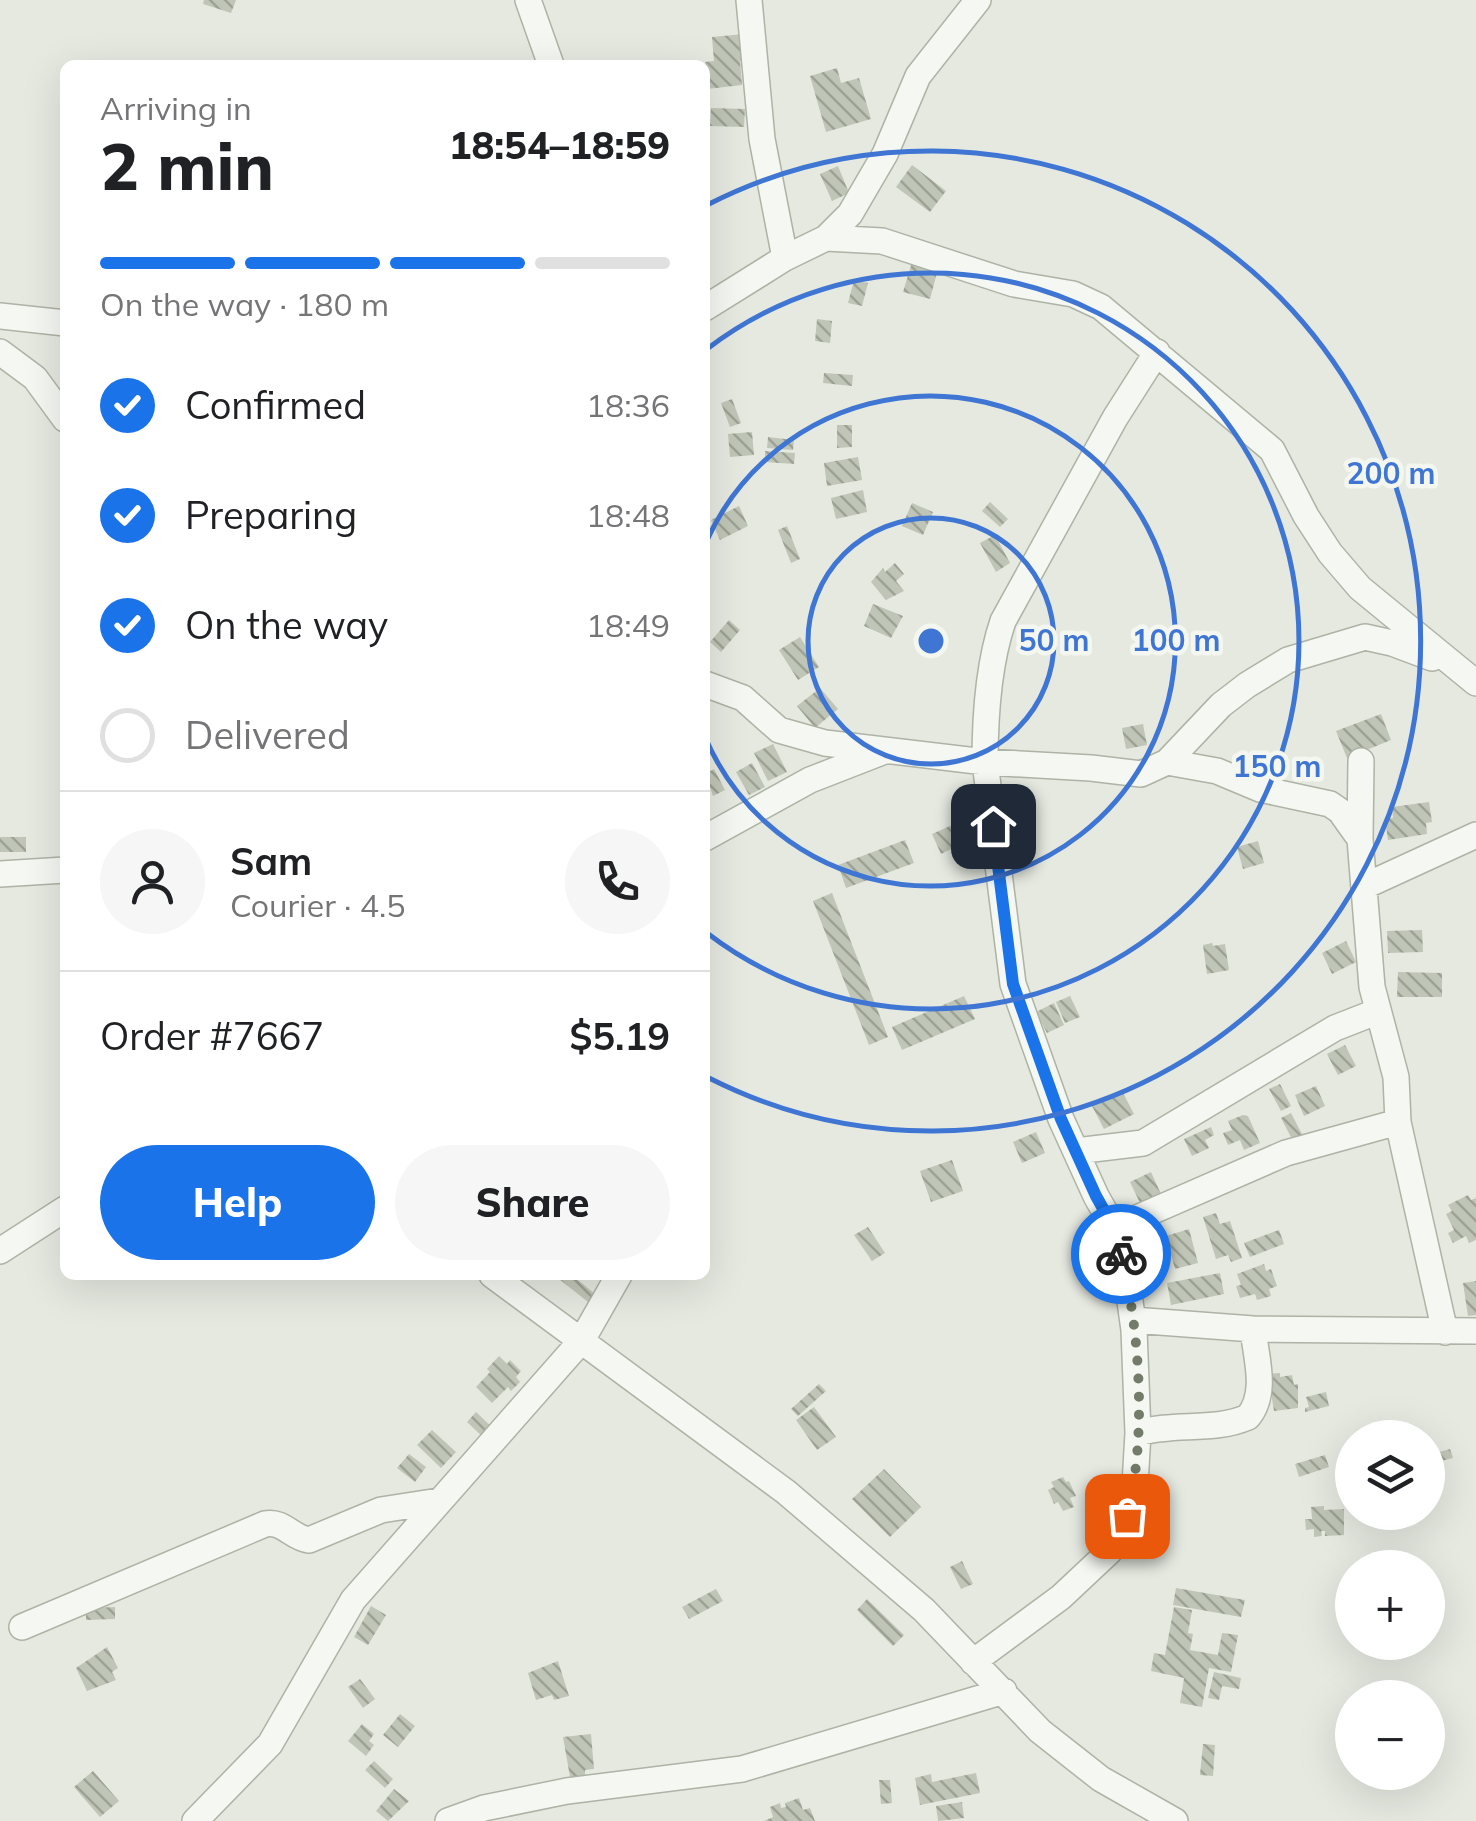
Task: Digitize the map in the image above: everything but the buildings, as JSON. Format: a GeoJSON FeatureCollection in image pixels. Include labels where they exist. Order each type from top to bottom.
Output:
{"type":"FeatureCollection","features":[{"type":"Feature","properties":{"kind":"street"},"geometry":{"type":"LineString","coordinates":[[528,0],[548,60]]}},
{"type":"Feature","properties":{"kind":"street"},"geometry":{"type":"LineString","coordinates":[[748,0],[762,139],[786,258]]}},
{"type":"Feature","properties":{"kind":"street"},"geometry":{"type":"LineString","coordinates":[[710,305],[826,238],[858,204],[885,154],[918,76],[978,0]]}},
{"type":"Feature","properties":{"kind":"street"},"geometry":{"type":"LineString","coordinates":[[826,238],[882,241],[1014,284],[1074,294],[1101,306],[1272,450],[1330,553],[1381,606],[1476,684]]}},
{"type":"Feature","properties":{"kind":"street"},"geometry":{"type":"LineString","coordinates":[[0,316],[60,322]]}},
{"type":"Feature","properties":{"kind":"street"},"geometry":{"type":"LineString","coordinates":[[0,352],[35,378],[60,412]]}},
{"type":"Feature","properties":{"kind":"street"},"geometry":{"type":"LineString","coordinates":[[973,1662],[1061,1597],[1110,1551],[1127,1516],[1135,1484],[1138,1433],[1133,1320],[1114,1228],[1048,1087],[1013,984],[985,762],[994,651],[1003,621],[1115,418],[1157,352]]}},
{"type":"Feature","properties":{"kind":"street"},"geometry":{"type":"LineString","coordinates":[[710,685],[734,692],[772,725],[790,735],[825,743],[985,762],[1141,774],[1167,762],[1220,705],[1246,684],[1309,652],[1372,637],[1454,664]]}},
{"type":"Feature","properties":{"kind":"street"},"geometry":{"type":"LineString","coordinates":[[710,835],[810,780],[887,750]]}},
{"type":"Feature","properties":{"kind":"street"},"geometry":{"type":"LineString","coordinates":[[1361,761],[1360,839],[1376,1012],[1396,1077],[1398,1122],[1445,1332]]}},
{"type":"Feature","properties":{"kind":"street"},"geometry":{"type":"LineString","coordinates":[[1167,762],[1216,771],[1260,789],[1330,804],[1360,839]]}},
{"type":"Feature","properties":{"kind":"street"},"geometry":{"type":"LineString","coordinates":[[1365,886],[1476,836]]}},
{"type":"Feature","properties":{"kind":"street"},"geometry":{"type":"LineString","coordinates":[[0,874],[60,870]]}},
{"type":"Feature","properties":{"kind":"street"},"geometry":{"type":"LineString","coordinates":[[1076,1152],[1144,1143],[1335,1028],[1376,1012]]}},
{"type":"Feature","properties":{"kind":"street"},"geometry":{"type":"LineString","coordinates":[[1114,1228],[1286,1153],[1398,1122]]}},
{"type":"Feature","properties":{"kind":"street"},"geometry":{"type":"LineString","coordinates":[[0,1251],[60,1211]]}},
{"type":"Feature","properties":{"kind":"street"},"geometry":{"type":"LineString","coordinates":[[499,1280],[786,1492],[924,1610],[1040,1730],[1101,1779],[1175,1821]]}},
{"type":"Feature","properties":{"kind":"street"},"geometry":{"type":"LineString","coordinates":[[195,1821],[270,1744],[353,1600],[582,1340],[616,1280]]}},
{"type":"Feature","properties":{"kind":"street"},"geometry":{"type":"LineString","coordinates":[[1133,1320],[1252,1330],[1476,1331]]}},
{"type":"Feature","properties":{"kind":"street"},"geometry":{"type":"LineString","coordinates":[[1138,1433],[1164,1427],[1221,1424],[1248,1417],[1258,1403],[1260,1389],[1252,1330]]}},
{"type":"Feature","properties":{"kind":"street"},"geometry":{"type":"LineString","coordinates":[[22,1626],[268,1523],[277,1523],[298,1538],[308,1540],[381,1510],[438,1501]]}},
{"type":"Feature","properties":{"kind":"street"},"geometry":{"type":"LineString","coordinates":[[448,1821],[484,1808],[566,1791],[742,1769],[1004,1691]]}},
{"type":"Feature","properties":{"kind":"way so far"},"geometry":{"type":"LineString","coordinates":[[1121,1254],[1134,1330],[1138,1433],[1135,1484],[1127,1516]]}},
{"type":"Feature","properties":{"kind":"route"},"geometry":{"type":"LineString","coordinates":[[993,826],[1013,984],[1048,1087],[1114,1228],[1121,1254]]}}]}
